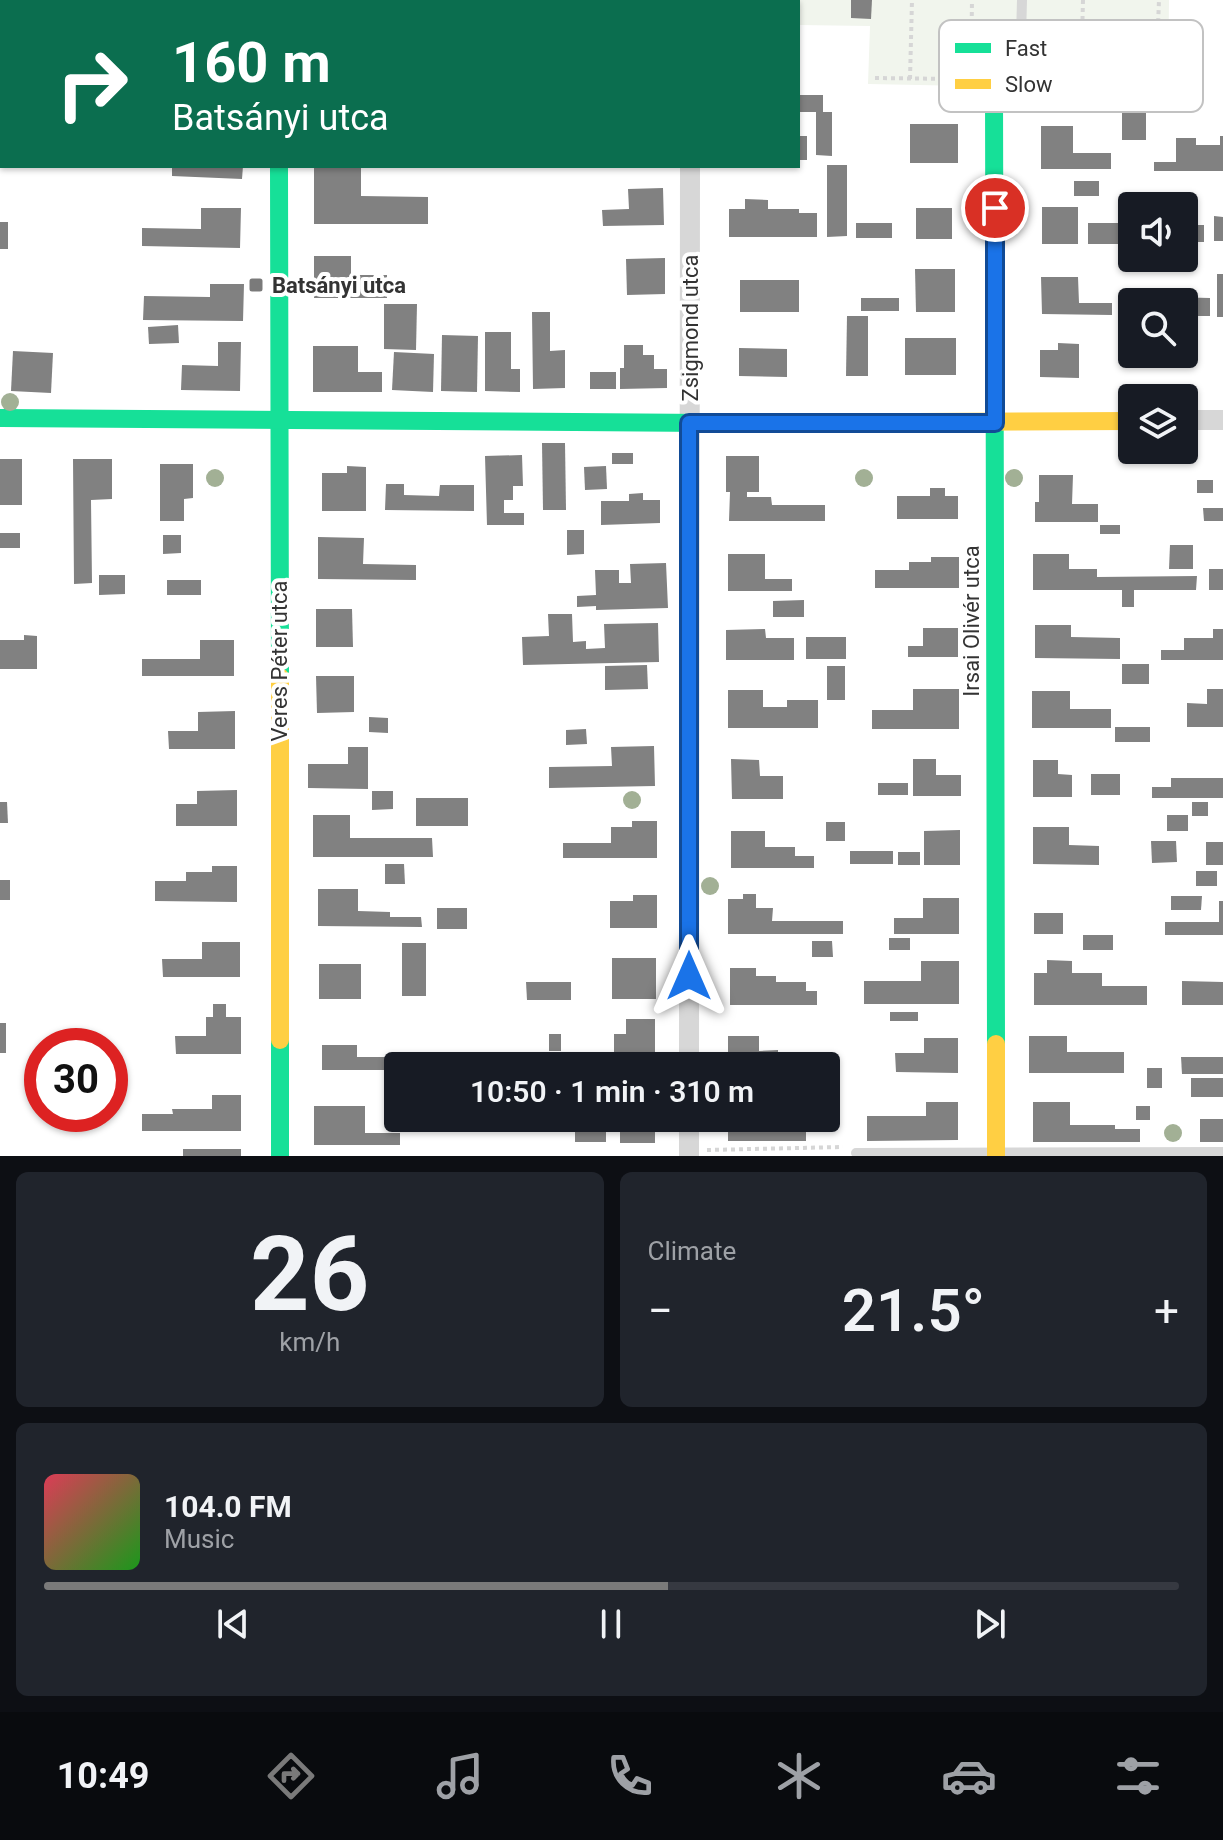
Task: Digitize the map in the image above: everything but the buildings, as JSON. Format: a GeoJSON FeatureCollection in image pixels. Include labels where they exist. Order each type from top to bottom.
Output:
{"type":"FeatureCollection","features":[{"type":"Feature","properties":{"kind":"street","name":"Irsai Olivér utca"},"geometry":{"type":"LineString","coordinates":[[994,112],[996,1154]]}},
{"type":"Feature","properties":{"kind":"street","name":"Veres Péter utca"},"geometry":{"type":"LineString","coordinates":[[279,168],[280,1156]]}},
{"type":"Feature","properties":{"kind":"street","name":"Zsigmond utca"},"geometry":{"type":"LineString","coordinates":[[689,1052],[690,168]]}},
{"type":"Feature","properties":{"kind":"street"},"geometry":{"type":"LineString","coordinates":[[0,418],[689,423],[1118,421]]}},
{"type":"Feature","properties":{"kind":"street"},"geometry":{"type":"LineString","coordinates":[[1198,420],[1223,420]]}},
{"type":"Feature","properties":{"kind":"street"},"geometry":{"type":"LineString","coordinates":[[689,1132],[689,1153]]}},
{"type":"Feature","properties":{"kind":"lane"},"geometry":{"type":"LineString","coordinates":[[1021,20],[1022,0]]}},
{"type":"Feature","properties":{"kind":"lane"},"geometry":{"type":"LineString","coordinates":[[856,1153],[1223,1152]]}},
{"type":"Feature","properties":{"kind":"path"},"geometry":{"type":"LineString","coordinates":[[910,79],[912,0]]}},
{"type":"Feature","properties":{"kind":"path"},"geometry":{"type":"LineString","coordinates":[[972,0],[972,20]]}},
{"type":"Feature","properties":{"kind":"path"},"geometry":{"type":"LineString","coordinates":[[1082,20],[1083,0]]}},
{"type":"Feature","properties":{"kind":"path"},"geometry":{"type":"LineString","coordinates":[[1158,20],[1159,0]]}},
{"type":"Feature","properties":{"kind":"path"},"geometry":{"type":"LineString","coordinates":[[875,78],[939,79]]}},
{"type":"Feature","properties":{"kind":"path"},"geometry":{"type":"LineString","coordinates":[[689,1153],[842,1146]]}},
{"type":"Feature","properties":{"kind":"shaded area"},"geometry":{"type":"Polygon","coordinates":[[[800,0],[1169,0],[1169,20],[939,20],[939,85],[868,84],[870,26],[800,25],[800,0]]]}},
{"type":"Feature","properties":{"kind":"traffic: fast"},"geometry":{"type":"LineString","coordinates":[[994,112],[996,1044]]}},
{"type":"Feature","properties":{"kind":"traffic: fast"},"geometry":{"type":"LineString","coordinates":[[279,168],[280,677]]}},
{"type":"Feature","properties":{"kind":"traffic: fast"},"geometry":{"type":"LineString","coordinates":[[0,418],[707,423]]}},
{"type":"Feature","properties":{"kind":"traffic: fast"},"geometry":{"type":"LineString","coordinates":[[280,1040],[280,1156]]}},
{"type":"Feature","properties":{"kind":"traffic: slow"},"geometry":{"type":"LineString","coordinates":[[707,423],[1118,421]]}},
{"type":"Feature","properties":{"kind":"traffic: slow"},"geometry":{"type":"LineString","coordinates":[[280,677],[280,1040]]}},
{"type":"Feature","properties":{"kind":"traffic: slow"},"geometry":{"type":"LineString","coordinates":[[996,1044],[996,1156]]}},
{"type":"Feature","properties":{"kind":"place","name":"Batsányi utca"},"geometry":{"type":"Point","coordinates":[256,285]}},
{"type":"Feature","properties":{"kind":"route"},"geometry":{"type":"LineString","coordinates":[[689,976],[689,423],[995,423],[995,208]]}}]}
